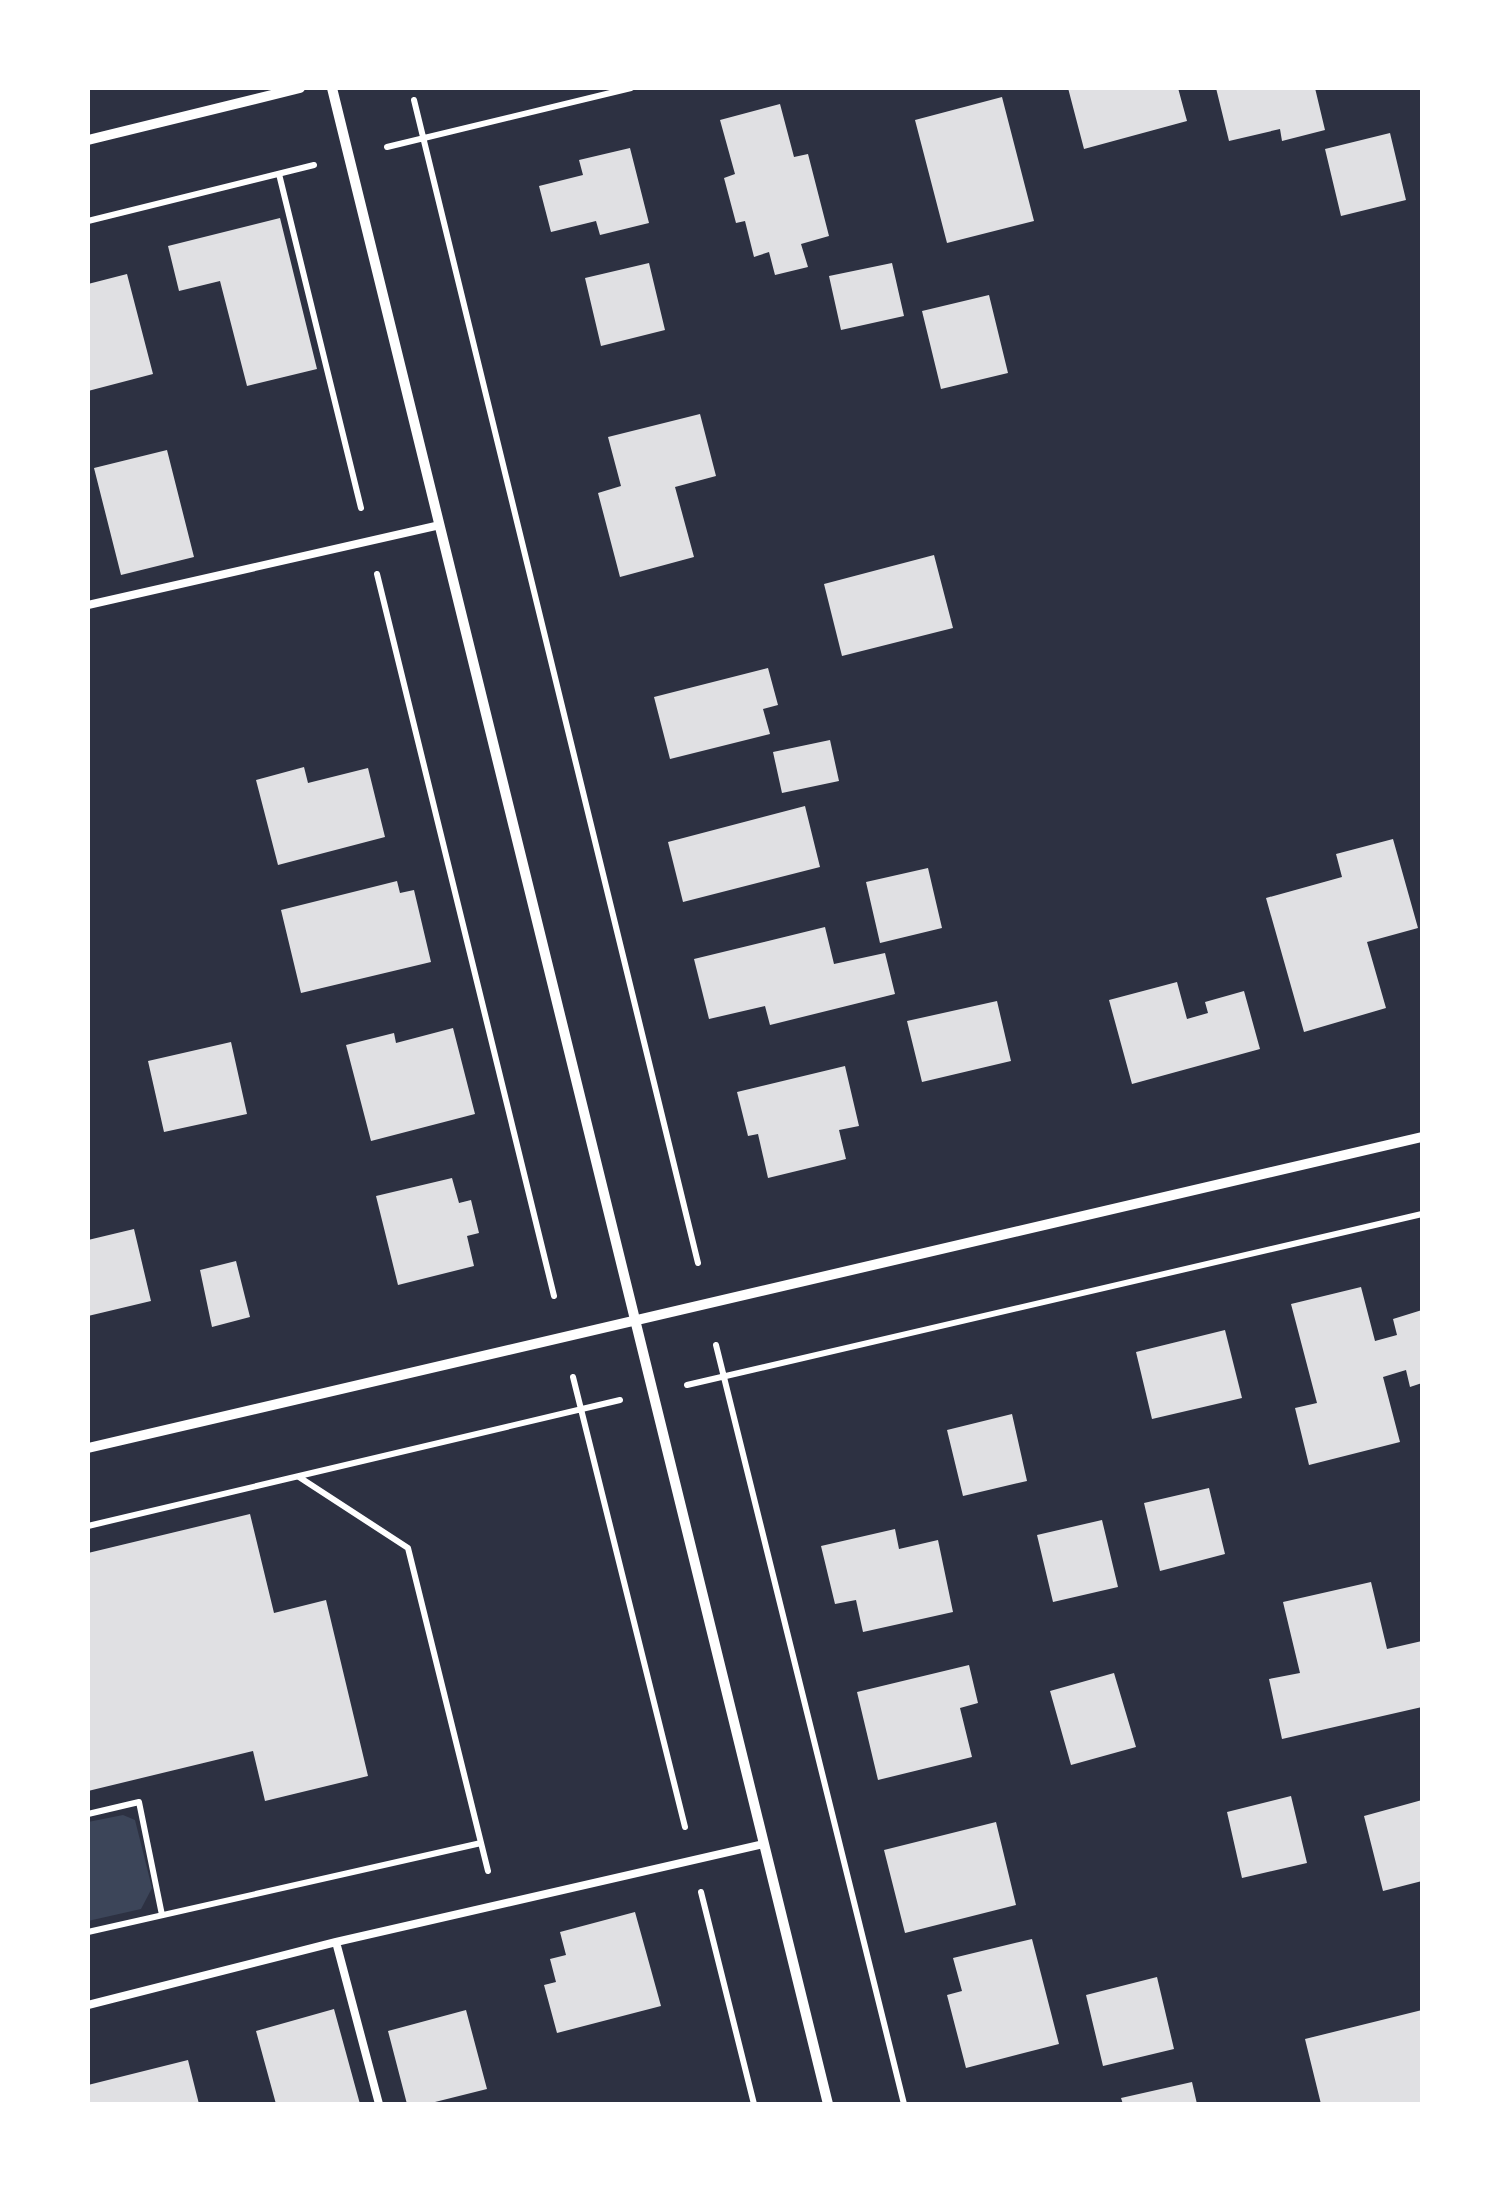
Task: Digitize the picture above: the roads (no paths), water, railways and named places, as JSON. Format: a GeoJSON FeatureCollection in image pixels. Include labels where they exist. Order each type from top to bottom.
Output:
{"type":"FeatureCollection","features":[{"type":"Feature","properties":{"kind":"street"},"geometry":{"type":"LineString","coordinates":[[88,140],[300,88]]}},
{"type":"Feature","properties":{"kind":"street"},"geometry":{"type":"LineString","coordinates":[[332,88],[828,2104]]}},
{"type":"Feature","properties":{"kind":"street"},"geometry":{"type":"LineString","coordinates":[[88,1448],[1422,1137]]}},
{"type":"Feature","properties":{"kind":"lane"},"geometry":{"type":"LineString","coordinates":[[88,605],[440,525]]}},
{"type":"Feature","properties":{"kind":"lane"},"geometry":{"type":"LineString","coordinates":[[88,2005],[336,1942],[764,1844]]}},
{"type":"Feature","properties":{"kind":"lane"},"geometry":{"type":"LineString","coordinates":[[336,1942],[379,2104]]}}]}
